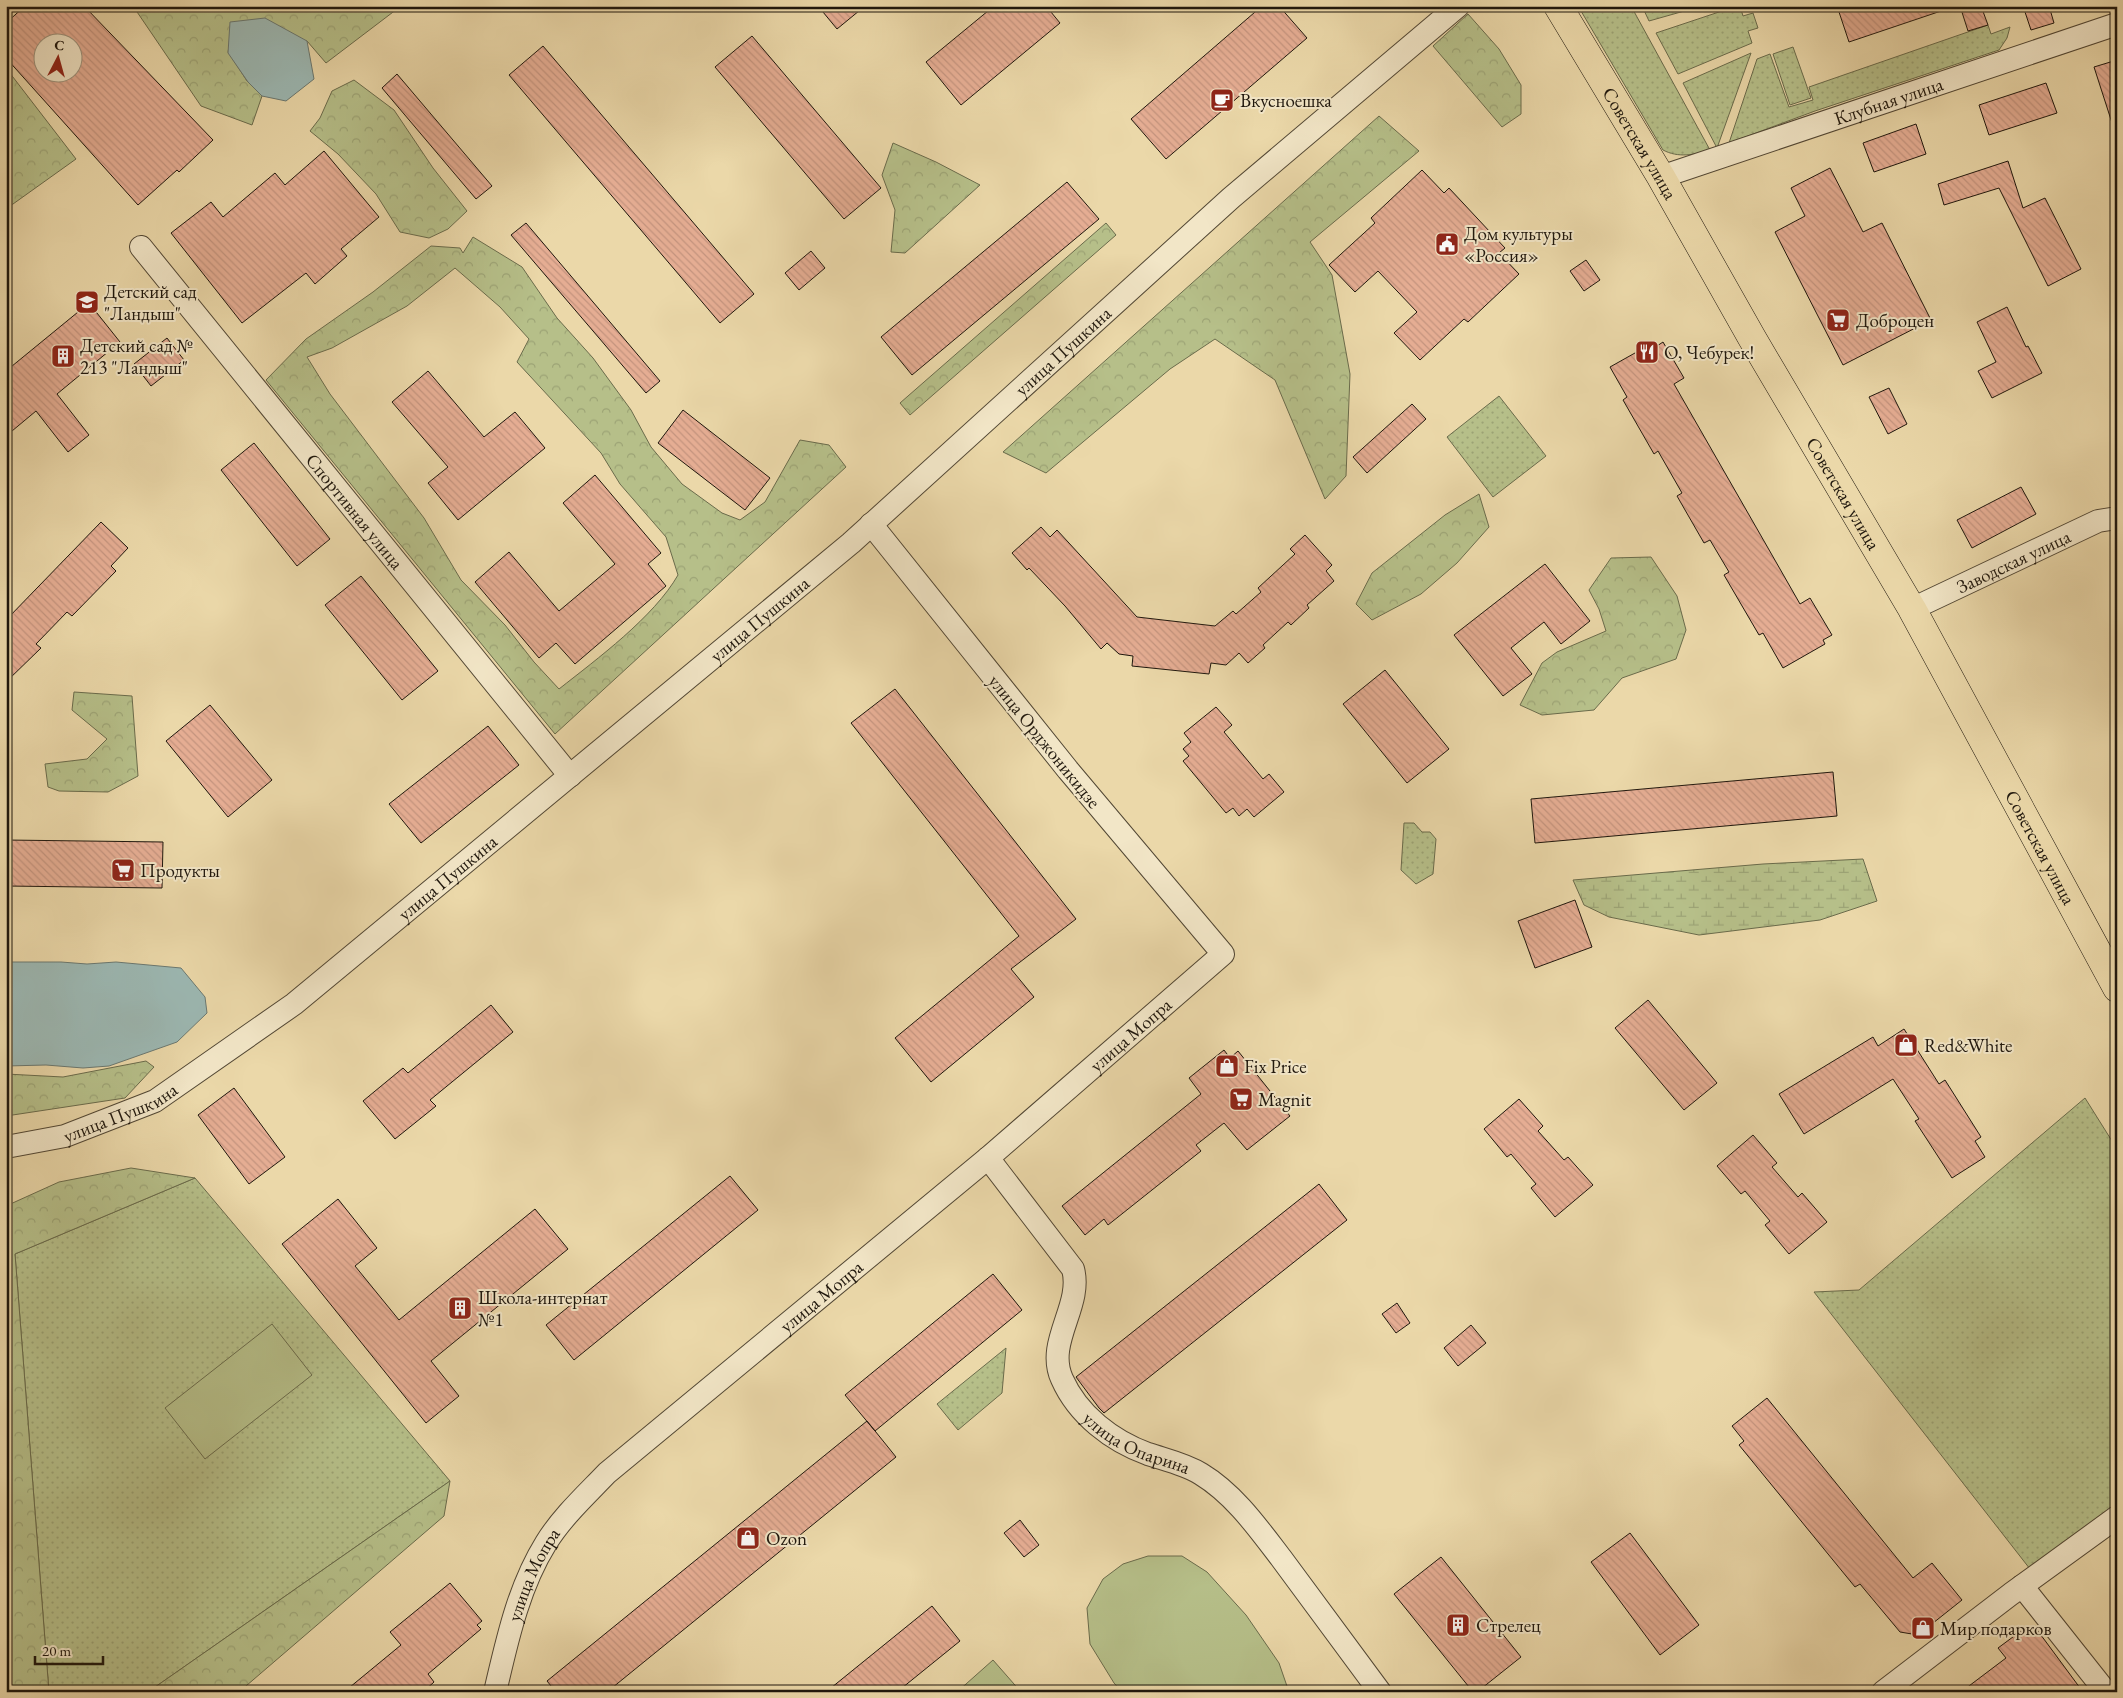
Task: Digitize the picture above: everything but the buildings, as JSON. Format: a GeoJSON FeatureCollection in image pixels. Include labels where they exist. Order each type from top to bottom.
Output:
{"type":"FeatureCollection","features":[{"type":"Feature","properties":{"kind":"main road","name":"Советская улица"},"geometry":{"type":"LineString","coordinates":[[1558,6],[1912,609],[2117,988]]}},
{"type":"Feature","properties":{"kind":"street","name":"улица Пушкина"},"geometry":{"type":"LineString","coordinates":[[6,1147],[65,1136],[155,1101],[294,1004],[851,543],[1231,198],[1458,6]]}},
{"type":"Feature","properties":{"kind":"street","name":"Клубная улица"},"geometry":{"type":"LineString","coordinates":[[1660,178],[2117,24]]}},
{"type":"Feature","properties":{"kind":"street","name":"Спортивная улица"},"geometry":{"type":"LineString","coordinates":[[141,247],[570,776]]}},
{"type":"Feature","properties":{"kind":"street","name":"Заводская улица"},"geometry":{"type":"LineString","coordinates":[[1912,609],[2098,521],[2117,518]]}},
{"type":"Feature","properties":{"kind":"street","name":"улица Орджоникидзе"},"geometry":{"type":"LineString","coordinates":[[871,524],[1062,762],[1223,954]]}},
{"type":"Feature","properties":{"kind":"street","name":"улица Мопра"},"geometry":{"type":"LineString","coordinates":[[495,1692],[511,1625],[535,1561],[566,1516],[607,1472],[988,1158],[1223,954]]}},
{"type":"Feature","properties":{"kind":"street","name":"улица Опарина"},"geometry":{"type":"LineString","coordinates":[[988,1158],[1073,1269],[1075,1277],[1074,1292],[1060,1339],[1058,1366],[1065,1385],[1082,1410],[1117,1439],[1148,1453],[1186,1465],[1202,1474],[1227,1493],[1262,1534],[1380,1692]]}},
{"type":"Feature","properties":{"kind":"street"},"geometry":{"type":"LineString","coordinates":[[1883,1692],[2022,1586],[2117,1517]]}},
{"type":"Feature","properties":{"kind":"street"},"geometry":{"type":"LineString","coordinates":[[2022,1586],[2106,1692]]}},
{"type":"Feature","properties":{"kind":"green space"},"geometry":{"type":"Polygon","coordinates":[[[133,6],[401,6],[326,63],[307,41],[229,53],[247,81],[262,96],[252,125],[201,106],[133,6]]]}},
{"type":"Feature","properties":{"kind":"green space"},"geometry":{"type":"Polygon","coordinates":[[[1580,6],[1631,6],[1710,150],[1686,155],[1669,153],[1663,150],[1581,11],[1580,6]]]}},
{"type":"Feature","properties":{"kind":"green space"},"geometry":{"type":"Polygon","coordinates":[[[1642,6],[1702,6],[1649,21],[1642,6]]]}},
{"type":"Feature","properties":{"kind":"green space"},"geometry":{"type":"Polygon","coordinates":[[[1740,6],[1743,16],[1753,13],[1758,28],[1748,31],[1752,43],[1678,74],[1656,33],[1740,6]]]}},
{"type":"Feature","properties":{"kind":"green space"},"geometry":{"type":"Polygon","coordinates":[[[1468,14],[1499,49],[1521,85],[1521,114],[1502,127],[1433,46],[1468,14]]]}},
{"type":"Feature","properties":{"kind":"green space"},"geometry":{"type":"Polygon","coordinates":[[[1988,25],[1991,34],[2010,27],[2007,38],[1999,50],[1815,111],[1729,143],[1757,59],[1770,54],[1789,107],[1813,100],[1809,87],[1988,25]]]}},
{"type":"Feature","properties":{"kind":"green space"},"geometry":{"type":"Polygon","coordinates":[[[1793,47],[1811,98],[1790,105],[1773,54],[1793,47]]]}},
{"type":"Feature","properties":{"kind":"green space"},"geometry":{"type":"Polygon","coordinates":[[[1751,53],[1717,148],[1683,83],[1751,53]]]}},
{"type":"Feature","properties":{"kind":"green space"},"geometry":{"type":"Polygon","coordinates":[[[6,68],[76,159],[6,209],[6,68]]]}},
{"type":"Feature","properties":{"kind":"green space"},"geometry":{"type":"Polygon","coordinates":[[[354,80],[394,110],[433,168],[467,211],[448,229],[429,238],[400,232],[376,194],[338,154],[310,131],[320,118],[332,91],[354,80]]]}},
{"type":"Feature","properties":{"kind":"green space"},"geometry":{"type":"Polygon","coordinates":[[[1379,116],[1419,151],[1310,242],[1332,275],[1350,374],[1346,476],[1325,499],[1275,380],[1215,339],[1170,369],[1046,473],[1003,452],[1379,116]]]}},
{"type":"Feature","properties":{"kind":"green space"},"geometry":{"type":"Polygon","coordinates":[[[893,143],[936,162],[980,185],[905,253],[891,252],[895,210],[882,175],[893,143]]]}},
{"type":"Feature","properties":{"kind":"green space"},"geometry":{"type":"Polygon","coordinates":[[[1106,223],[1116,235],[910,415],[900,403],[1106,223]]]}},
{"type":"Feature","properties":{"kind":"green space"},"geometry":{"type":"Polygon","coordinates":[[[473,237],[522,267],[557,318],[593,358],[631,410],[651,447],[682,484],[722,513],[740,520],[765,502],[800,440],[829,445],[846,467],[555,734],[266,380],[306,339],[373,292],[431,246],[460,248],[463,253],[473,237]],[[455,268],[407,306],[332,348],[307,357],[330,394],[424,518],[461,580],[505,625],[534,662],[559,689],[640,622],[668,591],[678,575],[666,537],[620,484],[601,453],[517,362],[529,339],[500,307],[455,268]]]}},
{"type":"Feature","properties":{"kind":"green space"},"geometry":{"type":"Polygon","coordinates":[[[1499,396],[1546,456],[1493,497],[1447,437],[1499,396]]]}},
{"type":"Feature","properties":{"kind":"green space"},"geometry":{"type":"Polygon","coordinates":[[[1479,494],[1489,527],[1457,563],[1421,594],[1372,620],[1356,604],[1372,573],[1445,515],[1479,494]]]}},
{"type":"Feature","properties":{"kind":"green space"},"geometry":{"type":"Polygon","coordinates":[[[1651,557],[1677,596],[1686,630],[1676,659],[1622,678],[1594,710],[1542,715],[1520,705],[1542,663],[1557,652],[1606,631],[1599,609],[1589,590],[1611,558],[1651,557]]]}},
{"type":"Feature","properties":{"kind":"green space"},"geometry":{"type":"Polygon","coordinates":[[[74,692],[132,696],[138,776],[108,792],[59,791],[48,787],[45,764],[87,759],[107,739],[72,710],[74,692]]]}},
{"type":"Feature","properties":{"kind":"green space"},"geometry":{"type":"Polygon","coordinates":[[[1404,823],[1414,823],[1422,832],[1430,832],[1436,839],[1433,874],[1416,884],[1401,870],[1404,823]]]}},
{"type":"Feature","properties":{"kind":"green space"},"geometry":{"type":"Polygon","coordinates":[[[1863,859],[1877,901],[1820,920],[1699,935],[1609,917],[1584,905],[1573,880],[1763,864],[1863,859]]]}},
{"type":"Feature","properties":{"kind":"green space"},"geometry":{"type":"Polygon","coordinates":[[[146,1061],[154,1067],[125,1098],[6,1116],[6,1074],[63,1077],[146,1061]]]}},
{"type":"Feature","properties":{"kind":"green space"},"geometry":{"type":"Polygon","coordinates":[[[2085,1098],[2117,1149],[2117,1503],[2030,1569],[1814,1292],[1859,1290],[2085,1098]]]}},
{"type":"Feature","properties":{"kind":"green space"},"geometry":{"type":"Polygon","coordinates":[[[131,1168],[195,1178],[15,1254],[49,1692],[9,1692],[6,1655],[6,1206],[59,1182],[131,1168]]]}},
{"type":"Feature","properties":{"kind":"green space"},"geometry":{"type":"Polygon","coordinates":[[[195,1178],[450,1481],[148,1692],[49,1692],[15,1254],[195,1178]]]}},
{"type":"Feature","properties":{"kind":"green space"},"geometry":{"type":"Polygon","coordinates":[[[272,1324],[312,1375],[205,1459],[165,1408],[272,1324]]]}},
{"type":"Feature","properties":{"kind":"green space"},"geometry":{"type":"Polygon","coordinates":[[[1006,1348],[1002,1393],[958,1430],[937,1404],[1006,1348]]]}},
{"type":"Feature","properties":{"kind":"green space"},"geometry":{"type":"Polygon","coordinates":[[[450,1481],[444,1516],[239,1692],[148,1692],[450,1481]]]}},
{"type":"Feature","properties":{"kind":"green space"},"geometry":{"type":"Polygon","coordinates":[[[1148,1556],[1182,1556],[1207,1572],[1246,1615],[1279,1663],[1289,1692],[1122,1692],[1114,1683],[1090,1644],[1087,1608],[1103,1579],[1123,1564],[1148,1556]]]}},
{"type":"Feature","properties":{"kind":"green space"},"geometry":{"type":"Polygon","coordinates":[[[993,1660],[1021,1692],[957,1692],[993,1660]]]}},
{"type":"Feature","properties":{"kind":"water"},"geometry":{"type":"Polygon","coordinates":[[[265,18],[307,41],[314,79],[286,101],[262,96],[248,82],[228,53],[230,22],[265,18]]]}},
{"type":"Feature","properties":{"kind":"water"},"geometry":{"type":"Polygon","coordinates":[[[6,962],[87,964],[116,962],[181,968],[205,997],[207,1013],[177,1042],[109,1066],[83,1068],[46,1065],[6,1066],[6,962]]]}},
{"type":"Feature","properties":{"kind":"place","name":"Вкусноешка"},"geometry":{"type":"Point","coordinates":[1222,100]}},
{"type":"Feature","properties":{"kind":"place","name":"Дом культуры «Россия»"},"geometry":{"type":"Point","coordinates":[1447,244]}},
{"type":"Feature","properties":{"kind":"place","name":"Детский сад \"Ландыш\""},"geometry":{"type":"Point","coordinates":[87,302]}},
{"type":"Feature","properties":{"kind":"place","name":"Доброцен"},"geometry":{"type":"Point","coordinates":[1838,320]}},
{"type":"Feature","properties":{"kind":"place","name":"О, Чебурек!"},"geometry":{"type":"Point","coordinates":[1647,352]}},
{"type":"Feature","properties":{"kind":"place","name":"Детский сад № 213 \"Ландыш\""},"geometry":{"type":"Point","coordinates":[63,356]}},
{"type":"Feature","properties":{"kind":"place","name":"Продукты"},"geometry":{"type":"Point","coordinates":[123,870]}},
{"type":"Feature","properties":{"kind":"place","name":"Red&White"},"geometry":{"type":"Point","coordinates":[1906,1045]}},
{"type":"Feature","properties":{"kind":"place","name":"Fix Price"},"geometry":{"type":"Point","coordinates":[1227,1066]}},
{"type":"Feature","properties":{"kind":"place","name":"Magnit"},"geometry":{"type":"Point","coordinates":[1241,1099]}},
{"type":"Feature","properties":{"kind":"place","name":"Школа-интернат №1"},"geometry":{"type":"Point","coordinates":[460,1308]}},
{"type":"Feature","properties":{"kind":"place","name":"Ozon"},"geometry":{"type":"Point","coordinates":[748,1538]}},
{"type":"Feature","properties":{"kind":"place","name":"Стрелец"},"geometry":{"type":"Point","coordinates":[1458,1625]}},
{"type":"Feature","properties":{"kind":"place","name":"Мир подарков"},"geometry":{"type":"Point","coordinates":[1923,1628]}}]}
